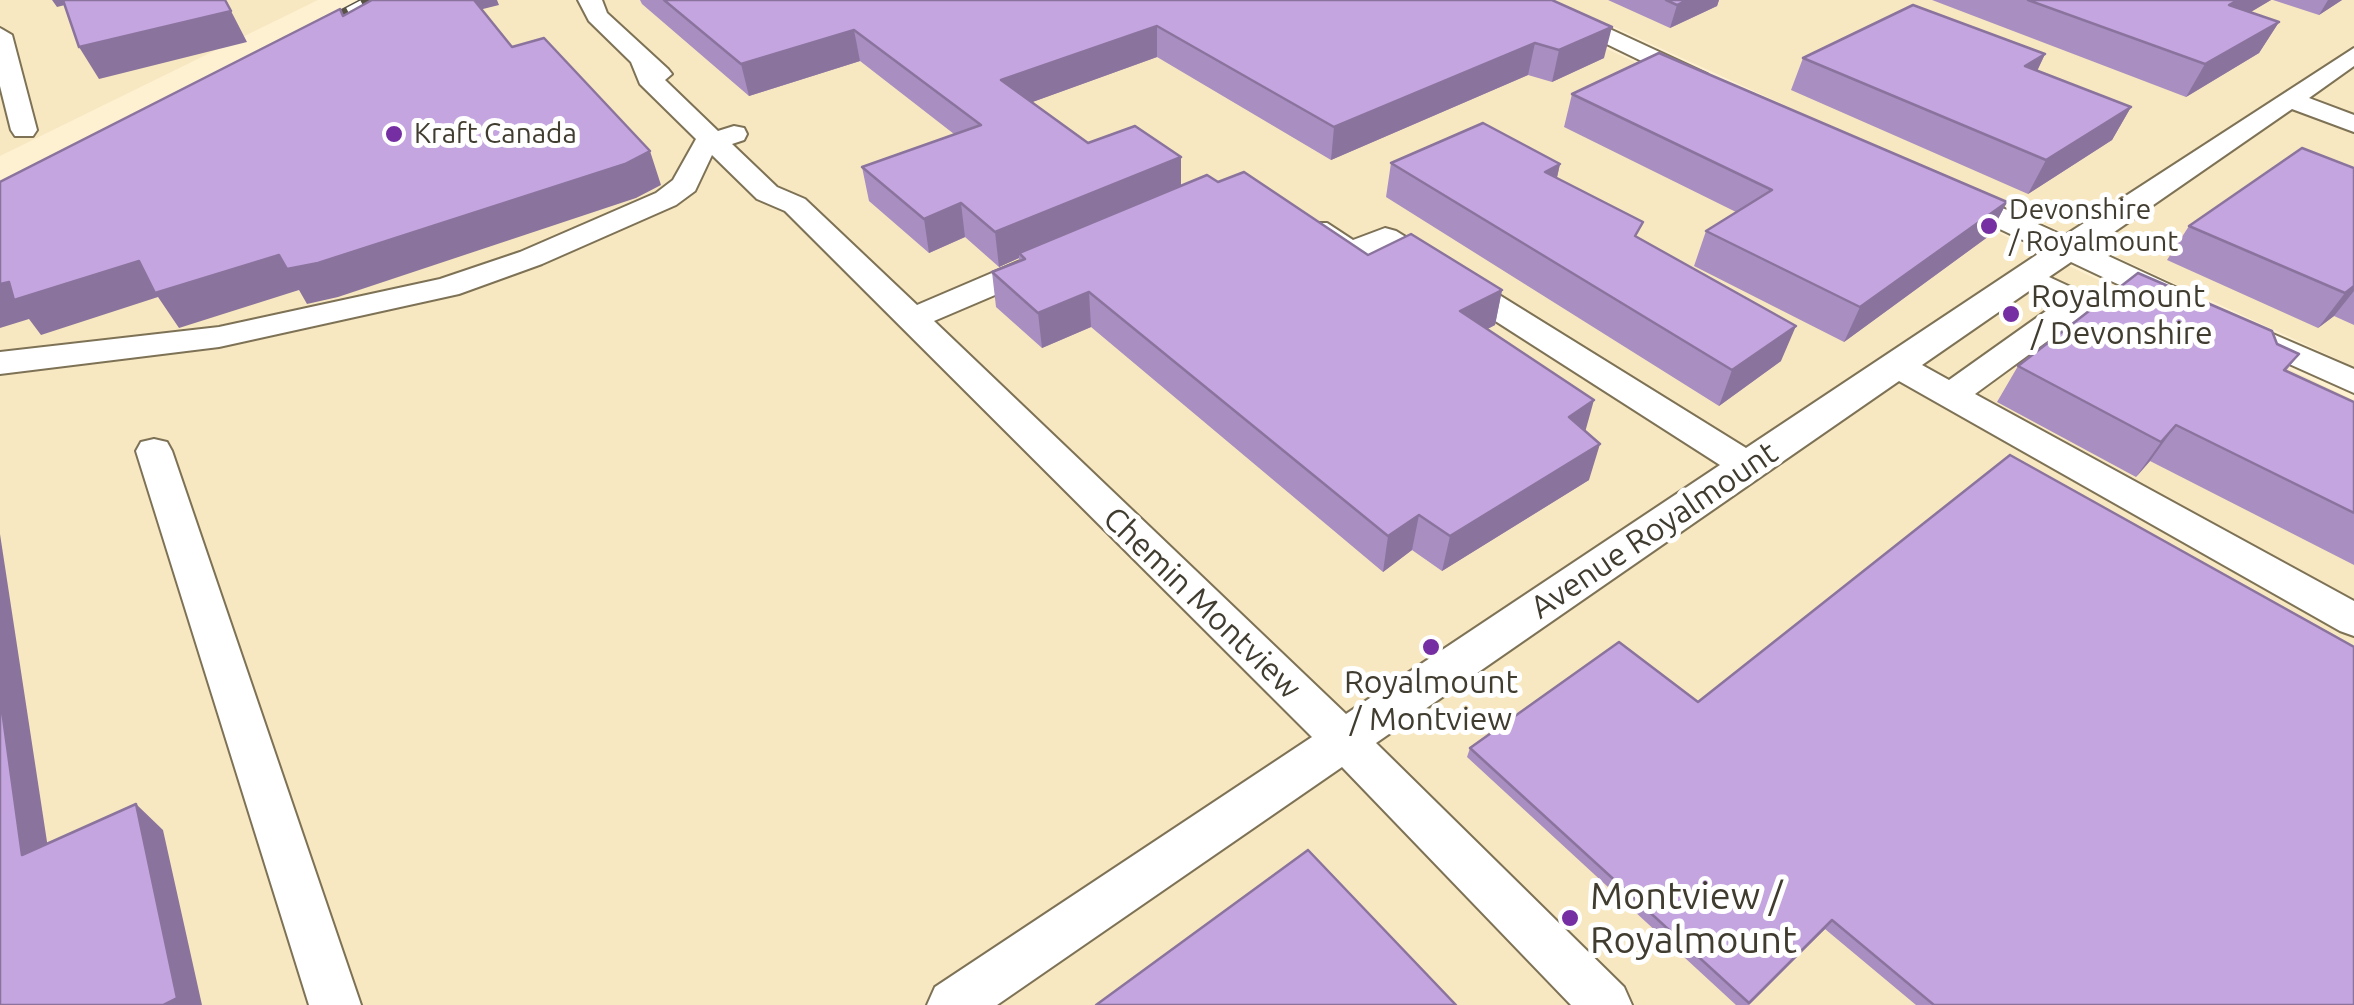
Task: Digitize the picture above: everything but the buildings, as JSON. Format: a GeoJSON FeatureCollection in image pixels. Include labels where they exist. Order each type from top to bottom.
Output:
{"type":"FeatureCollection","features":[{"type":"Feature","properties":{"kind":"street","name":"Chemin Montview"},"geometry":{"type":"LineString","coordinates":[[590,0],[597,16],[642,59],[648,79],[724,137],[767,193],[795,205],[1344,740],[1606,1005]]}},
{"type":"Feature","properties":{"kind":"street"},"geometry":{"type":"LineString","coordinates":[[1528,0],[1728,92]]}},
{"type":"Feature","properties":{"kind":"street"},"geometry":{"type":"LineString","coordinates":[[0,36],[24,130]]}},
{"type":"Feature","properties":{"kind":"street","name":"Avenue Royalmount"},"geometry":{"type":"LineString","coordinates":[[954,1005],[2354,55]]}},
{"type":"Feature","properties":{"kind":"street"},"geometry":{"type":"LineString","coordinates":[[2289,99],[2354,124]]}},
{"type":"Feature","properties":{"kind":"street"},"geometry":{"type":"LineString","coordinates":[[0,362],[219,337],[448,288],[531,258],[666,199],[685,185],[699,151],[724,137]]}},
{"type":"Feature","properties":{"kind":"street"},"geometry":{"type":"LineString","coordinates":[[1936,188],[2197,309]]}},
{"type":"Feature","properties":{"kind":"street"},"geometry":{"type":"LineString","coordinates":[[1288,210],[1350,252],[1385,236],[1748,466]]}},
{"type":"Feature","properties":{"kind":"street"},"geometry":{"type":"LineString","coordinates":[[911,318],[1059,256]]}},
{"type":"Feature","properties":{"kind":"street"},"geometry":{"type":"LineString","coordinates":[[1952,394],[2079,303],[2026,279]]}},
{"type":"Feature","properties":{"kind":"street"},"geometry":{"type":"LineString","coordinates":[[2232,325],[2354,382]]}},
{"type":"Feature","properties":{"kind":"street"},"geometry":{"type":"LineString","coordinates":[[2283,349],[2258,366],[2354,412]]}},
{"type":"Feature","properties":{"kind":"street"},"geometry":{"type":"LineString","coordinates":[[1898,366],[2354,620]]}},
{"type":"Feature","properties":{"kind":"street"},"geometry":{"type":"LineString","coordinates":[[154,451],[336,1005]]}},
{"type":"Feature","properties":{"kind":"shaded area"},"geometry":{"type":"Polygon","coordinates":[[[0,0],[318,0],[0,156],[0,0]]]}},
{"type":"Feature","properties":{"kind":"shaded area"},"geometry":{"type":"Polygon","coordinates":[[[394,0],[1503,0],[2354,400],[2354,1005],[0,1005],[0,207],[394,0]]]}},
{"type":"Feature","properties":{"kind":"shaded area"},"geometry":{"type":"Polygon","coordinates":[[[1555,0],[2354,0],[2354,367],[2143,269],[1555,0]]]}},
{"type":"Feature","properties":{"kind":"railway"},"geometry":{"type":"LineString","coordinates":[[319,25],[367,0]]}},
{"type":"Feature","properties":{"kind":"place","name":"Kraft Canada"},"geometry":{"type":"Point","coordinates":[394,134]}},
{"type":"Feature","properties":{"kind":"place","name":"Devonshire / Royalmount"},"geometry":{"type":"Point","coordinates":[1989,226]}},
{"type":"Feature","properties":{"kind":"place","name":"Royalmount / Devonshire"},"geometry":{"type":"Point","coordinates":[2011,314]}},
{"type":"Feature","properties":{"kind":"place","name":"Royalmount / Montview"},"geometry":{"type":"Point","coordinates":[1431,647]}},
{"type":"Feature","properties":{"kind":"place","name":"Montview / Royalmount"},"geometry":{"type":"Point","coordinates":[1570,918]}}]}
